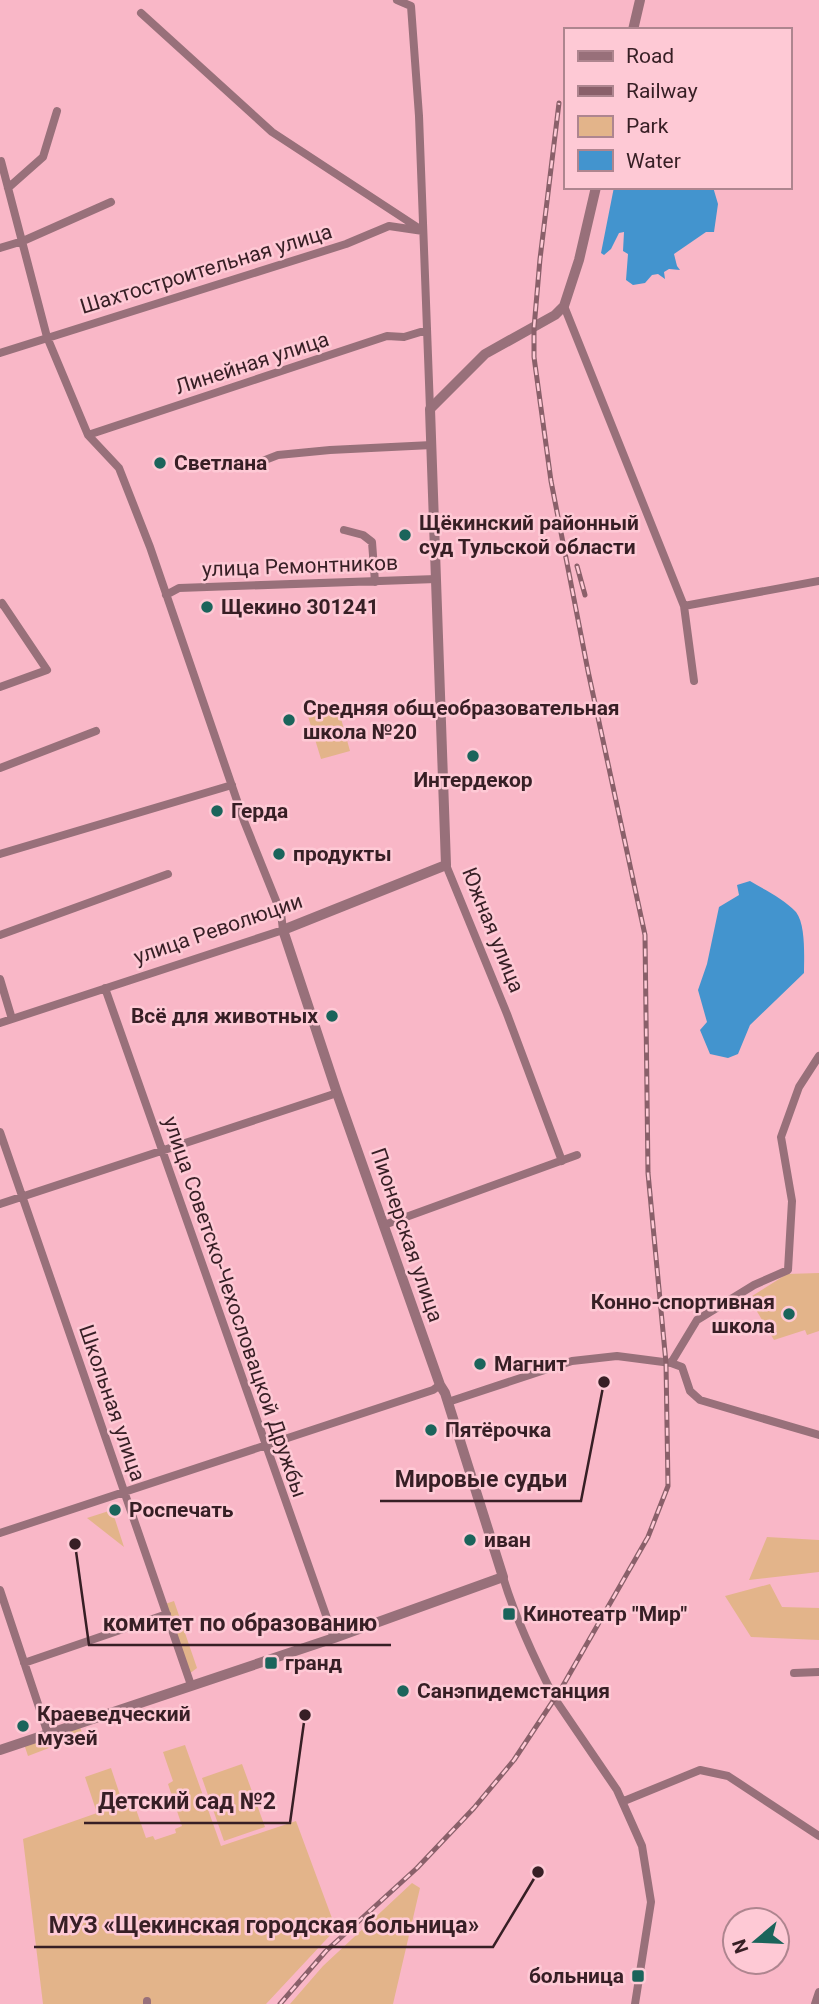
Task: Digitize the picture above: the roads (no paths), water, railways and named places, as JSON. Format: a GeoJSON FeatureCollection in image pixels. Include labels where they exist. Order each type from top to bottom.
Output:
{"type":"FeatureCollection","features":[{"type":"Feature","properties":{"kind":"street"},"geometry":{"type":"LineString","coordinates":[[397,0],[411,6],[419,116],[430,410]]}},
{"type":"Feature","properties":{"kind":"street"},"geometry":{"type":"LineString","coordinates":[[633,28],[640,0]]}},
{"type":"Feature","properties":{"kind":"street"},"geometry":{"type":"LineString","coordinates":[[141,13],[272,132],[423,231]]}},
{"type":"Feature","properties":{"kind":"street"},"geometry":{"type":"LineString","coordinates":[[8,188],[43,158],[57,111]]}},
{"type":"Feature","properties":{"kind":"street"},"geometry":{"type":"LineString","coordinates":[[1,161],[47,337],[88,435]]}},
{"type":"Feature","properties":{"kind":"street"},"geometry":{"type":"LineString","coordinates":[[430,410],[485,354],[555,315],[564,306],[579,260],[596,189]]}},
{"type":"Feature","properties":{"kind":"street"},"geometry":{"type":"LineString","coordinates":[[0,248],[23,241],[111,202]]}},
{"type":"Feature","properties":{"kind":"street","name":"Шахтостроительная улица"},"geometry":{"type":"LineString","coordinates":[[0,353],[345,244],[389,226],[423,231]]}},
{"type":"Feature","properties":{"kind":"street"},"geometry":{"type":"LineString","coordinates":[[564,306],[684,606],[694,681]]}},
{"type":"Feature","properties":{"kind":"street","name":"Линейная улица"},"geometry":{"type":"LineString","coordinates":[[88,435],[387,336],[404,337],[427,330]]}},
{"type":"Feature","properties":{"kind":"street","name":"Южная улица"},"geometry":{"type":"LineString","coordinates":[[430,410],[446,865],[507,1014],[562,1161]]}},
{"type":"Feature","properties":{"kind":"street","name":"Пионерская улица"},"geometry":{"type":"LineString","coordinates":[[88,435],[119,468],[166,595],[244,821],[281,913],[283,930],[337,1093],[447,1402],[523,1635],[555,1699],[624,1801],[642,1846],[651,1902],[635,2004]]}},
{"type":"Feature","properties":{"kind":"street"},"geometry":{"type":"LineString","coordinates":[[244,468],[278,455],[432,445]]}},
{"type":"Feature","properties":{"kind":"street"},"geometry":{"type":"LineString","coordinates":[[344,530],[363,535],[372,542],[375,582]]}},
{"type":"Feature","properties":{"kind":"street","name":"улица Ремонтников"},"geometry":{"type":"LineString","coordinates":[[166,595],[179,588],[436,579]]}},
{"type":"Feature","properties":{"kind":"street"},"geometry":{"type":"LineString","coordinates":[[684,606],[819,581]]}},
{"type":"Feature","properties":{"kind":"street"},"geometry":{"type":"LineString","coordinates":[[0,604],[2,603],[47,670],[0,687]]}},
{"type":"Feature","properties":{"kind":"street"},"geometry":{"type":"LineString","coordinates":[[0,768],[96,731]]}},
{"type":"Feature","properties":{"kind":"street"},"geometry":{"type":"LineString","coordinates":[[0,854],[232,785]]}},
{"type":"Feature","properties":{"kind":"street","name":"улица Революции"},"geometry":{"type":"LineString","coordinates":[[0,1023],[283,930],[446,865]]}},
{"type":"Feature","properties":{"kind":"street"},"geometry":{"type":"LineString","coordinates":[[0,935],[168,874]]}},
{"type":"Feature","properties":{"kind":"street"},"geometry":{"type":"LineString","coordinates":[[0,979],[12,1019]]}},
{"type":"Feature","properties":{"kind":"street","name":"улица Советско-Чехословацкой Дружбы"},"geometry":{"type":"LineString","coordinates":[[105,988],[334,1638]]}},
{"type":"Feature","properties":{"kind":"street"},"geometry":{"type":"LineString","coordinates":[[669,1363],[697,1320],[754,1285],[788,1270],[792,1201],[781,1137],[799,1087],[819,1056]]}},
{"type":"Feature","properties":{"kind":"street"},"geometry":{"type":"LineString","coordinates":[[0,1205],[337,1093]]}},
{"type":"Feature","properties":{"kind":"street","name":"Школьная улица"},"geometry":{"type":"LineString","coordinates":[[0,1132],[191,1685]]}},
{"type":"Feature","properties":{"kind":"street"},"geometry":{"type":"LineString","coordinates":[[384,1225],[577,1155]]}},
{"type":"Feature","properties":{"kind":"street"},"geometry":{"type":"LineString","coordinates":[[447,1402],[572,1361],[617,1356],[682,1367],[690,1391],[700,1400],[819,1435]]}},
{"type":"Feature","properties":{"kind":"street"},"geometry":{"type":"LineString","coordinates":[[0,1533],[433,1390],[440,1385]]}},
{"type":"Feature","properties":{"kind":"street"},"geometry":{"type":"LineString","coordinates":[[0,1750],[334,1638],[503,1577]]}},
{"type":"Feature","properties":{"kind":"street"},"geometry":{"type":"LineString","coordinates":[[0,1590],[48,1734]]}},
{"type":"Feature","properties":{"kind":"street"},"geometry":{"type":"LineString","coordinates":[[24,1663],[167,1614]]}},
{"type":"Feature","properties":{"kind":"street"},"geometry":{"type":"LineString","coordinates":[[794,1673],[819,1672]]}},
{"type":"Feature","properties":{"kind":"street"},"geometry":{"type":"LineString","coordinates":[[624,1801],[700,1770],[728,1776],[819,1836]]}},
{"type":"Feature","properties":{"kind":"street"},"geometry":{"type":"LineString","coordinates":[[815,2004],[819,1992]]}},
{"type":"Feature","properties":{"kind":"water"},"geometry":{"type":"Polygon","coordinates":[[[614,189],[714,189],[718,204],[714,232],[706,232],[674,254],[680,270],[669,269],[664,272],[665,279],[658,274],[652,275],[645,283],[633,285],[626,280],[628,254],[623,251],[624,232],[619,233],[611,249],[604,255],[601,253],[614,189]]]}},
{"type":"Feature","properties":{"kind":"water"},"geometry":{"type":"Polygon","coordinates":[[[750,881],[796,912],[803,933],[804,973],[750,1025],[738,1054],[728,1058],[710,1054],[700,1030],[707,1022],[698,990],[707,964],[719,907],[739,895],[737,885],[750,881]]]}},
{"type":"Feature","properties":{"kind":"railway"},"geometry":{"type":"LineString","coordinates":[[280,2004],[326,1951],[417,1868],[474,1808],[514,1760],[561,1689],[648,1537],[668,1486],[666,1363],[648,1173],[645,935],[588,671],[551,481],[534,357],[540,259],[559,103]]}},
{"type":"Feature","properties":{"kind":"railway"},"geometry":{"type":"LineString","coordinates":[[577,566],[585,595]]}},
{"type":"Feature","properties":{"kind":"place","name":"Светлана"},"geometry":{"type":"Point","coordinates":[160,463]}},
{"type":"Feature","properties":{"kind":"place","name":"Щёкинский районный суд Тульской области"},"geometry":{"type":"Point","coordinates":[405,535]}},
{"type":"Feature","properties":{"kind":"place","name":"Щекино 301241"},"geometry":{"type":"Point","coordinates":[207,607]}},
{"type":"Feature","properties":{"kind":"place","name":"Средняя общеобразовательная школа №20"},"geometry":{"type":"Point","coordinates":[289,720]}},
{"type":"Feature","properties":{"kind":"place","name":"Интердекор"},"geometry":{"type":"Point","coordinates":[473,756]}},
{"type":"Feature","properties":{"kind":"place","name":"Герда"},"geometry":{"type":"Point","coordinates":[217,811]}},
{"type":"Feature","properties":{"kind":"place","name":"продукты"},"geometry":{"type":"Point","coordinates":[279,854]}},
{"type":"Feature","properties":{"kind":"place","name":"Всё для животных"},"geometry":{"type":"Point","coordinates":[332,1016]}},
{"type":"Feature","properties":{"kind":"place","name":"Конно-спортивная школа"},"geometry":{"type":"Point","coordinates":[789,1314]}},
{"type":"Feature","properties":{"kind":"place","name":"Магнит"},"geometry":{"type":"Point","coordinates":[480,1364]}},
{"type":"Feature","properties":{"kind":"place","name":"Мировые судьи"},"geometry":{"type":"Point","coordinates":[604,1382]}},
{"type":"Feature","properties":{"kind":"place","name":"Пятёрочка"},"geometry":{"type":"Point","coordinates":[431,1430]}},
{"type":"Feature","properties":{"kind":"place","name":"Роспечать"},"geometry":{"type":"Point","coordinates":[115,1510]}},
{"type":"Feature","properties":{"kind":"place","name":"иван"},"geometry":{"type":"Point","coordinates":[470,1540]}},
{"type":"Feature","properties":{"kind":"place","name":"комитет по образованию"},"geometry":{"type":"Point","coordinates":[75,1544]}},
{"type":"Feature","properties":{"kind":"place","name":"Кинотеатр \"Мир\""},"geometry":{"type":"Point","coordinates":[509,1614]}},
{"type":"Feature","properties":{"kind":"place","name":"гранд"},"geometry":{"type":"Point","coordinates":[271,1663]}},
{"type":"Feature","properties":{"kind":"place","name":"Санэпидемстанция"},"geometry":{"type":"Point","coordinates":[403,1691]}},
{"type":"Feature","properties":{"kind":"place","name":"Детский сад №2"},"geometry":{"type":"Point","coordinates":[305,1715]}},
{"type":"Feature","properties":{"kind":"place","name":"Краеведческий музей"},"geometry":{"type":"Point","coordinates":[23,1726]}},
{"type":"Feature","properties":{"kind":"place","name":"МУЗ «Щекинская городская больница»"},"geometry":{"type":"Point","coordinates":[538,1872]}},
{"type":"Feature","properties":{"kind":"place","name":"больница"},"geometry":{"type":"Point","coordinates":[638,1976]}}]}
